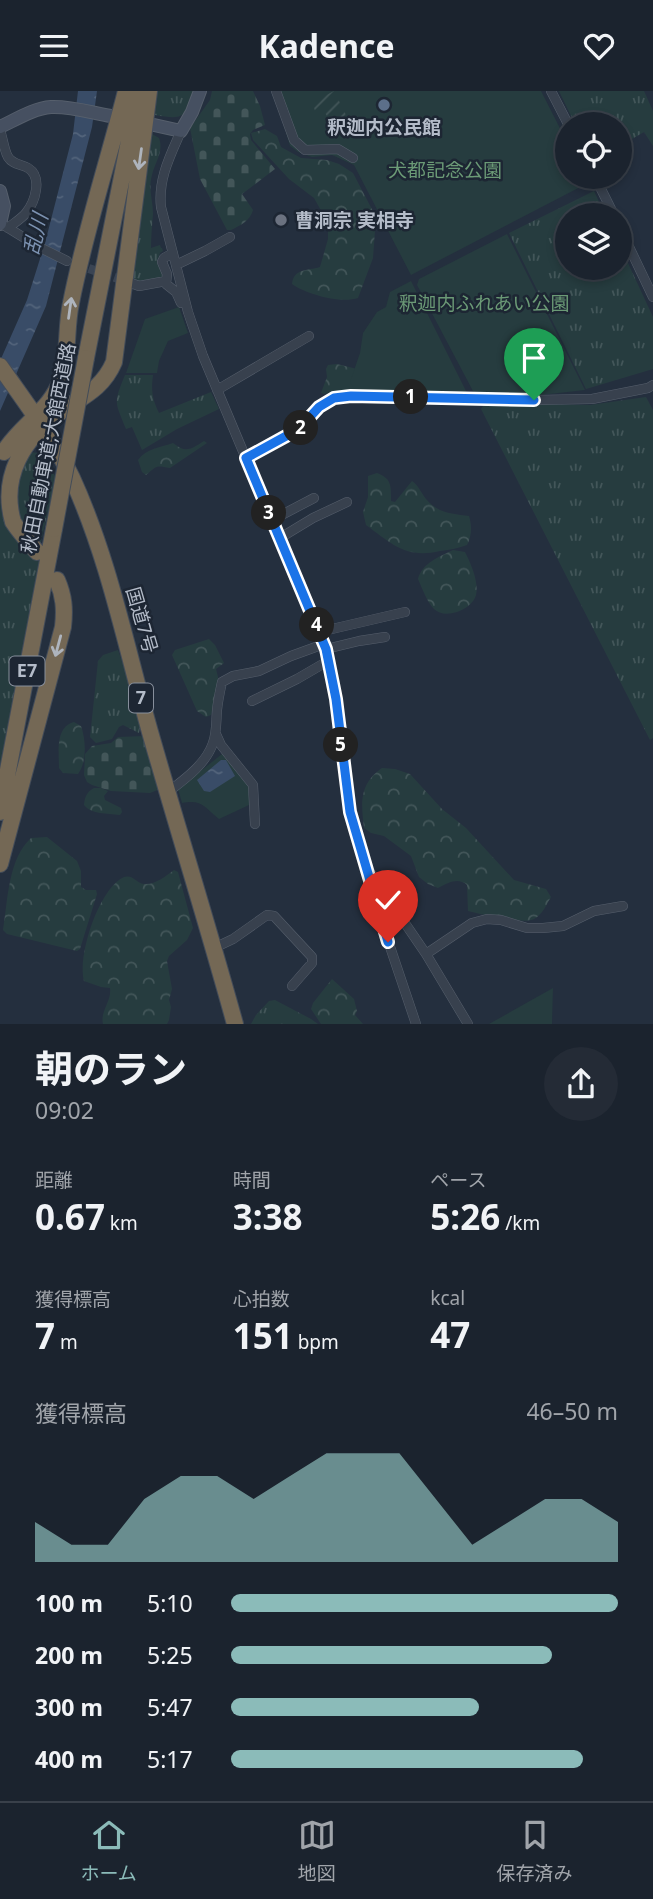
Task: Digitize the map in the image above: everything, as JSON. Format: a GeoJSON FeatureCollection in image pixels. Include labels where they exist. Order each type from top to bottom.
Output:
{"type":"FeatureCollection","features":[{"type":"Feature","properties":{"kind":"highway"},"geometry":{"type":"LineString","coordinates":[[37,552],[12,520],[6,503],[5,477],[12,458],[27,440],[60,383],[70,306],[126,91]]}},
{"type":"Feature","properties":{"kind":"highway","name":"秋田自動車道;大館西道路"},"geometry":{"type":"LineString","coordinates":[[0,812],[139,91]]}},
{"type":"Feature","properties":{"kind":"highway"},"geometry":{"type":"LineString","coordinates":[[0,461],[16,436],[100,384],[114,362],[149,91]]}},
{"type":"Feature","properties":{"kind":"highway","name":"国道7号"},"geometry":{"type":"LineString","coordinates":[[0,366],[39,421],[71,477],[94,534],[235,1024]]}},
{"type":"Feature","properties":{"kind":"highway"},"geometry":{"type":"LineString","coordinates":[[0,865],[63,627],[65,610],[57,580]]}},
{"type":"Feature","properties":{"kind":"street"},"geometry":{"type":"LineString","coordinates":[[190,320],[160,194],[162,180],[181,131],[200,91]]}},
{"type":"Feature","properties":{"kind":"street"},"geometry":{"type":"LineString","coordinates":[[276,91],[294,140],[299,146],[305,150],[338,149],[353,158]]}},
{"type":"Feature","properties":{"kind":"street"},"geometry":{"type":"LineString","coordinates":[[551,91],[562,112]]}},
{"type":"Feature","properties":{"kind":"street"},"geometry":{"type":"LineString","coordinates":[[3,225],[26,213],[36,191],[36,179],[28,168],[15,164],[9,158],[0,129],[26,115],[49,107],[106,115]]}},
{"type":"Feature","properties":{"kind":"street"},"geometry":{"type":"LineString","coordinates":[[154,125],[181,131]]}},
{"type":"Feature","properties":{"kind":"street"},"geometry":{"type":"LineString","coordinates":[[0,191],[4,205],[3,225]]}},
{"type":"Feature","properties":{"kind":"street"},"geometry":{"type":"LineString","coordinates":[[3,225],[67,261]]}},
{"type":"Feature","properties":{"kind":"street"},"geometry":{"type":"LineString","coordinates":[[176,265],[230,237]]}},
{"type":"Feature","properties":{"kind":"street"},"geometry":{"type":"LineString","coordinates":[[173,253],[162,262],[167,274],[166,284],[176,292],[190,320],[325,647],[336,699],[350,812],[379,914],[416,1024]]}},
{"type":"Feature","properties":{"kind":"street"},"geometry":{"type":"LineString","coordinates":[[632,253],[653,297]]}},
{"type":"Feature","properties":{"kind":"street"},"geometry":{"type":"LineString","coordinates":[[131,283],[139,286],[166,281]]}},
{"type":"Feature","properties":{"kind":"street"},"geometry":{"type":"LineString","coordinates":[[217,390],[309,336]]}},
{"type":"Feature","properties":{"kind":"street"},"geometry":{"type":"LineString","coordinates":[[246,458],[299,429],[319,407],[334,398],[592,399],[653,385]]}},
{"type":"Feature","properties":{"kind":"street"},"geometry":{"type":"LineString","coordinates":[[272,520],[314,498]]}},
{"type":"Feature","properties":{"kind":"street"},"geometry":{"type":"LineString","coordinates":[[279,538],[347,502]]}},
{"type":"Feature","properties":{"kind":"street"},"geometry":{"type":"LineString","coordinates":[[319,632],[405,612]]}},
{"type":"Feature","properties":{"kind":"street"},"geometry":{"type":"LineString","coordinates":[[168,792],[201,764],[212,747],[222,682],[233,676],[259,671],[291,656],[325,647],[385,638]]}},
{"type":"Feature","properties":{"kind":"street"},"geometry":{"type":"LineString","coordinates":[[252,701],[328,661]]}},
{"type":"Feature","properties":{"kind":"street"},"geometry":{"type":"LineString","coordinates":[[216,734],[221,745],[253,785],[255,824]]}},
{"type":"Feature","properties":{"kind":"street"},"geometry":{"type":"LineString","coordinates":[[367,868],[426,954],[468,1024]]}},
{"type":"Feature","properties":{"kind":"street"},"geometry":{"type":"LineString","coordinates":[[426,954],[472,923],[487,919],[543,929],[564,926],[594,912],[623,906]]}},
{"type":"Feature","properties":{"kind":"street"},"geometry":{"type":"LineString","coordinates":[[214,948],[233,939],[267,915],[274,916],[312,957],[312,964],[292,986]]}},
{"type":"Feature","properties":{"kind":"green space"},"geometry":{"type":"Polygon","coordinates":[[[157,91],[195,91],[186,112],[172,117],[155,115],[157,91]]]}},
{"type":"Feature","properties":{"kind":"green space"},"geometry":{"type":"Polygon","coordinates":[[[212,91],[253,91],[265,125],[253,130],[250,134],[251,140],[275,169],[242,194],[253,210],[252,214],[231,230],[227,230],[200,179],[190,128],[210,100],[212,91]]]}},
{"type":"Feature","properties":{"kind":"green space","name":"犬都記念公園"},"geometry":{"type":"Polygon","coordinates":[[[274,91],[541,91],[555,118],[555,189],[576,189],[411,275],[354,165],[332,155],[312,157],[290,146],[274,91]]]}},
{"type":"Feature","properties":{"kind":"green space"},"geometry":{"type":"Polygon","coordinates":[[[334,91],[350,123],[335,131],[322,107],[315,111],[313,104],[334,91]]]}},
{"type":"Feature","properties":{"kind":"green space"},"geometry":{"type":"Polygon","coordinates":[[[559,91],[644,91],[653,111],[653,146],[644,132],[632,139],[632,112],[569,112],[559,91]]]}},
{"type":"Feature","properties":{"kind":"green space"},"geometry":{"type":"Polygon","coordinates":[[[265,129],[277,136],[281,147],[301,158],[327,160],[353,173],[376,217],[373,258],[358,298],[342,300],[324,297],[292,284],[298,273],[320,267],[328,239],[328,223],[314,198],[289,179],[253,140],[251,133],[265,129]]]}},
{"type":"Feature","properties":{"kind":"green space"},"geometry":{"type":"Polygon","coordinates":[[[150,133],[159,138],[160,148],[151,180],[151,248],[160,245],[162,248],[157,261],[163,274],[162,277],[140,281],[132,279],[150,133]]]}},
{"type":"Feature","properties":{"kind":"green space"},"geometry":{"type":"Polygon","coordinates":[[[594,191],[600,203],[570,203],[594,191]]]}},
{"type":"Feature","properties":{"kind":"green space"},"geometry":{"type":"Polygon","coordinates":[[[555,210],[555,280],[632,280],[632,272],[653,317],[653,369],[586,389],[509,233],[555,210]]]}},
{"type":"Feature","properties":{"kind":"green space","name":"釈迦内ふれあい公園"},"geometry":{"type":"Polygon","coordinates":[[[507,234],[585,390],[541,395],[474,393],[417,285],[419,279],[507,234]]]}},
{"type":"Feature","properties":{"kind":"green space"},"geometry":{"type":"Polygon","coordinates":[[[411,281],[467,393],[357,393],[350,382],[360,353],[363,333],[377,312],[386,307],[390,292],[411,281]]]}},
{"type":"Feature","properties":{"kind":"green space"},"geometry":{"type":"Polygon","coordinates":[[[179,307],[188,333],[168,341],[157,373],[126,373],[145,319],[179,307]]]}},
{"type":"Feature","properties":{"kind":"green space"},"geometry":{"type":"Polygon","coordinates":[[[337,364],[365,371],[363,391],[321,393],[328,365],[337,364]]]}},
{"type":"Feature","properties":{"kind":"green space"},"geometry":{"type":"Polygon","coordinates":[[[125,375],[153,375],[153,394],[159,413],[211,392],[219,409],[142,450],[132,427],[126,429],[118,407],[117,397],[125,375]]]}},
{"type":"Feature","properties":{"kind":"green space"},"geometry":{"type":"Polygon","coordinates":[[[646,397],[653,410],[653,738],[650,740],[481,409],[485,403],[590,405],[646,397]]]}},
{"type":"Feature","properties":{"kind":"green space"},"geometry":{"type":"Polygon","coordinates":[[[204,441],[207,443],[170,468],[156,467],[146,475],[142,472],[138,460],[149,451],[173,443],[188,449],[204,441]]]}},
{"type":"Feature","properties":{"kind":"green space"},"geometry":{"type":"Polygon","coordinates":[[[27,452],[45,456],[56,478],[40,546],[21,523],[12,501],[27,452]]]}},
{"type":"Feature","properties":{"kind":"green space"},"geometry":{"type":"Polygon","coordinates":[[[377,473],[390,484],[391,501],[395,502],[412,481],[430,504],[446,512],[469,516],[471,531],[467,545],[418,553],[392,544],[366,525],[363,512],[368,497],[368,476],[377,473]]]}},
{"type":"Feature","properties":{"kind":"green space"},"geometry":{"type":"Polygon","coordinates":[[[0,500],[2,515],[9,529],[39,561],[0,766],[0,500]]]}},
{"type":"Feature","properties":{"kind":"green space"},"geometry":{"type":"Polygon","coordinates":[[[453,550],[465,552],[472,567],[477,590],[473,600],[464,609],[445,614],[431,606],[418,579],[427,565],[453,550]]]}},
{"type":"Feature","properties":{"kind":"green space"},"geometry":{"type":"Polygon","coordinates":[[[209,639],[224,663],[216,669],[219,681],[211,715],[206,717],[197,711],[172,655],[175,650],[209,639]]]}},
{"type":"Feature","properties":{"kind":"green space"},"geometry":{"type":"Polygon","coordinates":[[[118,650],[127,675],[140,727],[139,733],[123,725],[112,739],[96,743],[90,737],[98,661],[103,655],[118,650]]]}},
{"type":"Feature","properties":{"kind":"green space"},"geometry":{"type":"Polygon","coordinates":[[[74,722],[81,726],[83,732],[83,763],[78,774],[63,773],[59,768],[59,741],[64,729],[74,722]]]}},
{"type":"Feature","properties":{"kind":"green space"},"geometry":{"type":"Polygon","coordinates":[[[146,736],[160,789],[150,793],[111,791],[87,782],[84,775],[85,754],[92,746],[111,743],[118,737],[146,736]]]}},
{"type":"Feature","properties":{"kind":"green space"},"geometry":{"type":"Polygon","coordinates":[[[222,754],[226,755],[251,787],[253,801],[219,819],[199,803],[182,803],[178,789],[222,754]]]}},
{"type":"Feature","properties":{"kind":"green space"},"geometry":{"type":"Polygon","coordinates":[[[382,768],[410,774],[442,809],[466,828],[514,880],[546,889],[551,897],[539,915],[529,921],[521,921],[468,911],[467,885],[457,881],[438,888],[428,884],[419,877],[411,856],[384,836],[364,828],[362,802],[365,787],[382,768]]]}},
{"type":"Feature","properties":{"kind":"green space"},"geometry":{"type":"Polygon","coordinates":[[[94,788],[108,791],[104,796],[105,800],[121,808],[120,815],[95,812],[84,805],[87,795],[94,788]]]}},
{"type":"Feature","properties":{"kind":"green space"},"geometry":{"type":"Polygon","coordinates":[[[47,837],[77,861],[81,871],[81,887],[96,890],[80,949],[77,951],[7,934],[3,930],[10,881],[18,857],[31,838],[47,837]]]}},
{"type":"Feature","properties":{"kind":"green space"},"geometry":{"type":"Polygon","coordinates":[[[174,870],[178,872],[193,928],[187,940],[167,961],[172,989],[169,1020],[167,1024],[103,1024],[110,988],[84,981],[83,970],[87,940],[99,908],[106,894],[124,877],[148,884],[160,880],[174,870]]]}},
{"type":"Feature","properties":{"kind":"green space"},"geometry":{"type":"Polygon","coordinates":[[[332,979],[354,999],[357,1011],[355,1015],[363,1024],[321,1024],[311,1009],[332,979]]]}},
{"type":"Feature","properties":{"kind":"green space"},"geometry":{"type":"Polygon","coordinates":[[[553,988],[552,1024],[489,1024],[553,988]]]}},
{"type":"Feature","properties":{"kind":"green space"},"geometry":{"type":"Polygon","coordinates":[[[275,1000],[318,1024],[251,1024],[269,1001],[275,1000]]]}},
{"type":"Feature","properties":{"kind":"water"},"geometry":{"type":"Polygon","coordinates":[[[78,91],[97,91],[92,127],[46,306],[0,411],[0,361],[27,300],[45,243],[73,134],[78,91]]]}},
{"type":"Feature","properties":{"kind":"water"},"geometry":{"type":"Polygon","coordinates":[[[221,760],[226,760],[235,776],[210,792],[204,791],[197,780],[221,760]]]}},
{"type":"Feature","properties":{"kind":"tunnel"},"geometry":{"type":"LineString","coordinates":[[76,264],[125,281]]}},
{"type":"Feature","properties":{"kind":"place","name":"釈迦内公民館"},"geometry":{"type":"Point","coordinates":[384,105]}},
{"type":"Feature","properties":{"kind":"place","name":"曹洞宗 実相寺"},"geometry":{"type":"Point","coordinates":[281,220]}},
{"type":"Feature","properties":{"kind":"route"},"geometry":{"type":"LineString","coordinates":[[388,942],[350,812],[336,699],[326,649],[246,458],[299,429],[319,407],[334,398],[351,396],[534,400]]}},
{"type":"Feature","properties":{"kind":"water label","name":"乱川"},"geometry":{"type":"Point","coordinates":[36,234]}}]}
